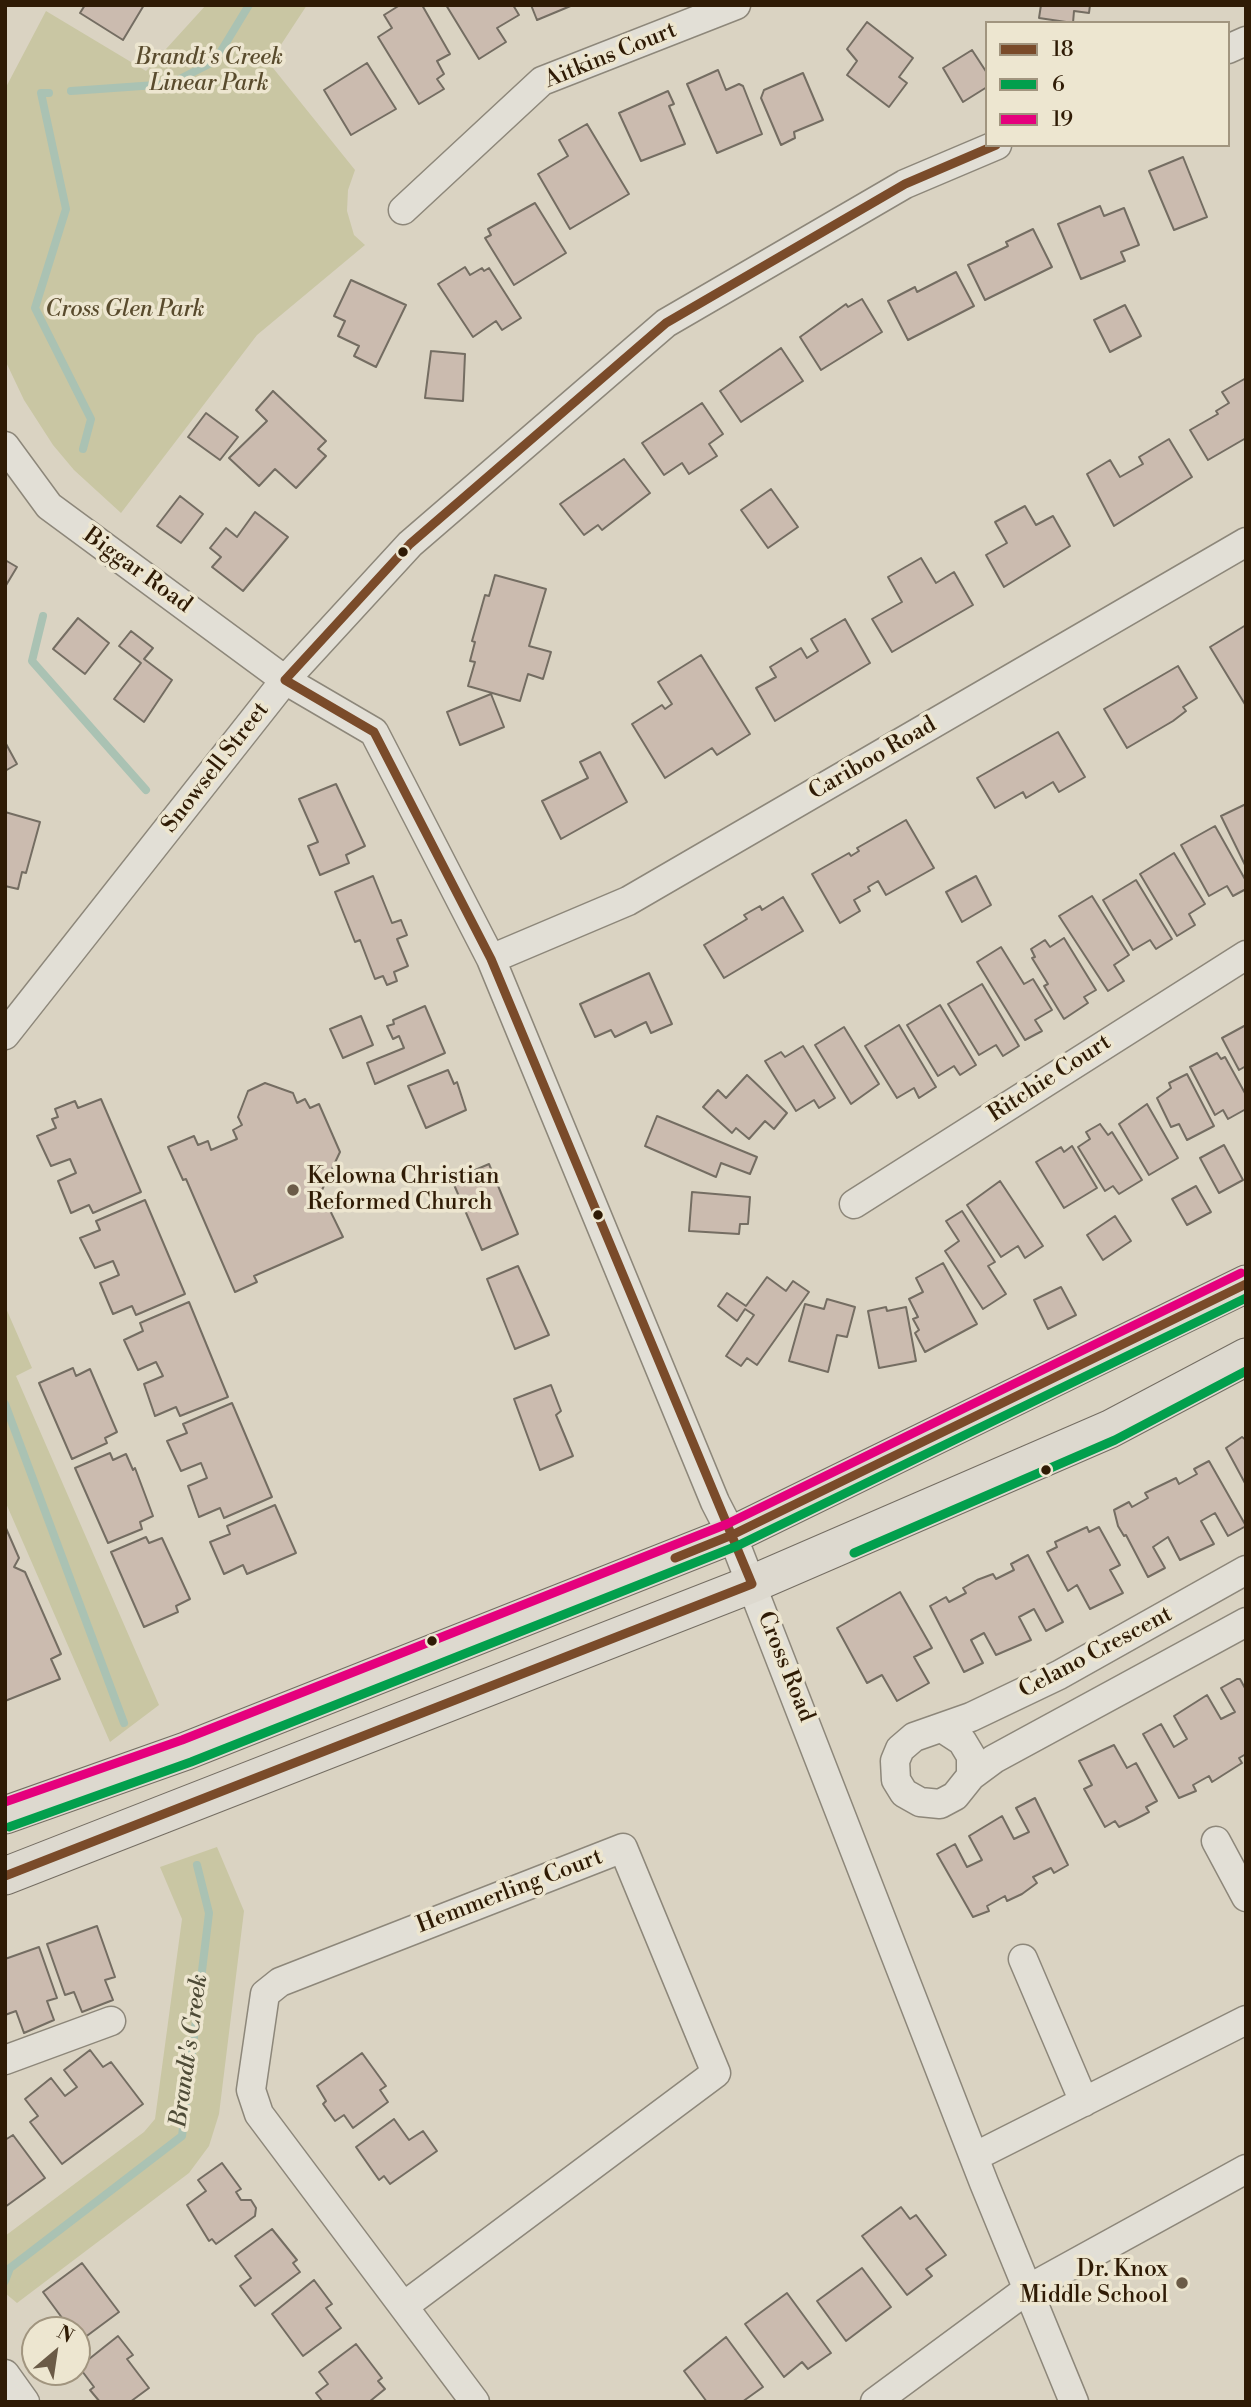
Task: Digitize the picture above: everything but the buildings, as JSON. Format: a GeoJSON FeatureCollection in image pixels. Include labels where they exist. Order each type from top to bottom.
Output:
{"type":"FeatureCollection","features":[{"type":"Feature","properties":{"kind":"main road"},"geometry":{"type":"LineString","coordinates":[[5,1815],[186,1751],[732,1535],[1246,1284]]}},
{"type":"Feature","properties":{"kind":"main road"},"geometry":{"type":"LineString","coordinates":[[5,1876],[752,1584],[1110,1429],[1246,1357]]}},
{"type":"Feature","properties":{"kind":"street","name":"Aitkins Court"},"geometry":{"type":"LineString","coordinates":[[403,210],[542,81],[736,5]]}},
{"type":"Feature","properties":{"kind":"street"},"geometry":{"type":"LineString","coordinates":[[1230,48],[1246,41]]}},
{"type":"Feature","properties":{"kind":"street","name":"Snowsell Street"},"geometry":{"type":"LineString","coordinates":[[5,1035],[285,680],[410,544],[666,323],[905,184],[992,147]]}},
{"type":"Feature","properties":{"kind":"street","name":"Biggar Road"},"geometry":{"type":"LineString","coordinates":[[5,446],[48,506],[285,680]]}},
{"type":"Feature","properties":{"kind":"street","name":"Cariboo Road"},"geometry":{"type":"LineString","coordinates":[[491,959],[628,901],[1246,542]]}},
{"type":"Feature","properties":{"kind":"street","name":"Cross Road"},"geometry":{"type":"LineString","coordinates":[[285,680],[374,732],[491,959],[715,1502],[752,1584],[974,2157],[1074,2402]]}},
{"type":"Feature","properties":{"kind":"street","name":"Ritchie Court"},"geometry":{"type":"LineString","coordinates":[[853,1204],[1246,954]]}},
{"type":"Feature","properties":{"kind":"street","name":"Celano Crescent"},"geometry":{"type":"LineString","coordinates":[[1246,1570],[1059,1675],[971,1717],[914,1737],[900,1749],[895,1761],[896,1780],[904,1793],[920,1802],[940,1804],[955,1796],[971,1776],[994,1759],[1246,1622]]}},
{"type":"Feature","properties":{"kind":"street"},"geometry":{"type":"LineString","coordinates":[[942,1728],[962,1741],[967,1748],[971,1756],[971,1776]]}},
{"type":"Feature","properties":{"kind":"street"},"geometry":{"type":"LineString","coordinates":[[1216,1841],[1246,1897]]}},
{"type":"Feature","properties":{"kind":"street","name":"Hemmerling Court"},"geometry":{"type":"LineString","coordinates":[[404,2306],[716,2073],[624,1848],[280,1982],[265,1994],[251,2090],[259,2115],[475,2402]]}},
{"type":"Feature","properties":{"kind":"street"},"geometry":{"type":"LineString","coordinates":[[1023,1959],[1084,2102]]}},
{"type":"Feature","properties":{"kind":"street"},"geometry":{"type":"LineString","coordinates":[[5,2060],[111,2021]]}},
{"type":"Feature","properties":{"kind":"street"},"geometry":{"type":"LineString","coordinates":[[974,2157],[1246,2021]]}},
{"type":"Feature","properties":{"kind":"street"},"geometry":{"type":"LineString","coordinates":[[875,2402],[1028,2289],[1246,2169]]}},
{"type":"Feature","properties":{"kind":"street"},"geometry":{"type":"LineString","coordinates":[[5,2374],[25,2402]]}},
{"type":"Feature","properties":{"kind":"green space","name":"Cross Glen Park"},"geometry":{"type":"Polygon","coordinates":[[[206,5],[307,5],[269,63],[355,170],[348,190],[347,211],[354,235],[365,245],[257,335],[121,513],[74,470],[53,445],[24,400],[5,360],[5,89],[46,11],[146,71],[206,5]]]}},
{"type":"Feature","properties":{"kind":"green space"},"geometry":{"type":"Polygon","coordinates":[[[5,1306],[32,1368],[16,1376],[159,1705],[110,1742],[5,1501],[5,1306]]]}},
{"type":"Feature","properties":{"kind":"green space"},"geometry":{"type":"Polygon","coordinates":[[[217,1847],[244,1911],[219,2114],[209,2146],[189,2173],[17,2303],[5,2293],[5,2236],[144,2132],[155,2119],[182,1919],[160,1867],[217,1847]]]}},
{"type":"Feature","properties":{"kind":"waterway","name":"Brandt's Creek"},"geometry":{"type":"LineString","coordinates":[[71,91],[170,84],[215,61],[249,5]]}},
{"type":"Feature","properties":{"kind":"waterway","name":"Brandt's Creek"},"geometry":{"type":"LineString","coordinates":[[49,93],[41,93],[66,209],[35,308],[91,419],[83,449]]}},
{"type":"Feature","properties":{"kind":"waterway","name":"Brandt's Creek"},"geometry":{"type":"LineString","coordinates":[[43,616],[32,661],[146,790]]}},
{"type":"Feature","properties":{"kind":"waterway","name":"Brandt's Creek"},"geometry":{"type":"LineString","coordinates":[[5,1404],[124,1723]]}},
{"type":"Feature","properties":{"kind":"waterway","name":"Brandt's Creek"},"geometry":{"type":"LineString","coordinates":[[5,2281],[10,2268],[182,2136],[209,1913],[197,1865]]}},
{"type":"Feature","properties":{"kind":"transit line","name":"18"},"geometry":{"type":"LineString","coordinates":[[5,1876],[752,1584],[491,959],[374,732],[285,680],[410,544],[666,323],[905,184],[991,147]]}},
{"type":"Feature","properties":{"kind":"transit line","name":"19"},"geometry":{"type":"LineString","coordinates":[[5,1802],[182,1740],[727,1524],[1241,1273]]}},
{"type":"Feature","properties":{"kind":"transit line","name":"18"},"geometry":{"type":"LineString","coordinates":[[675,1558],[732,1535],[1246,1284]]}},
{"type":"Feature","properties":{"kind":"transit line","name":"6"},"geometry":{"type":"LineString","coordinates":[[9,1827],[191,1762],[737,1546],[1246,1298]]}},
{"type":"Feature","properties":{"kind":"transit line","name":"6"},"geometry":{"type":"LineString","coordinates":[[854,1553],[1115,1440],[1246,1371]]}},
{"type":"Feature","properties":{"kind":"place","name":"Kelowna Christian Reformed Church"},"geometry":{"type":"Point","coordinates":[293,1190]}},
{"type":"Feature","properties":{"kind":"place","name":"Dr. Knox Middle School"},"geometry":{"type":"Point","coordinates":[1182,2283]}},
{"type":"Feature","properties":{"kind":"park label","name":"Brandt's Creek Linear Park"},"geometry":{"type":"Point","coordinates":[209,71]}}]}
